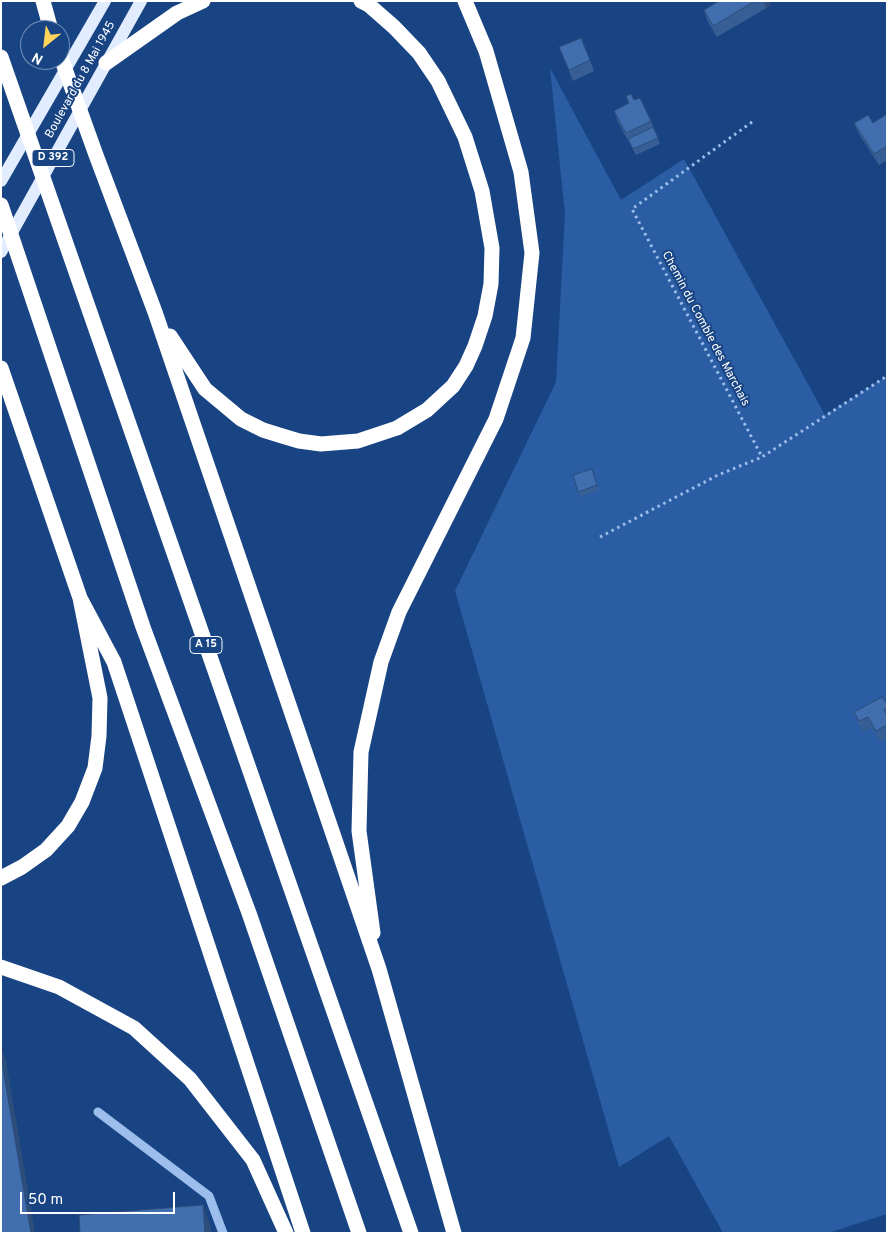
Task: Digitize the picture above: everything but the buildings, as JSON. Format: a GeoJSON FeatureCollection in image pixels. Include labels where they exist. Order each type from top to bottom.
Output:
{"type":"FeatureCollection","features":[{"type":"Feature","properties":{"kind":"highway"},"geometry":{"type":"LineString","coordinates":[[43,1],[49,20]]}},
{"type":"Feature","properties":{"kind":"highway"},"geometry":{"type":"LineString","coordinates":[[106,63],[177,13],[203,1]]}},
{"type":"Feature","properties":{"kind":"highway"},"geometry":{"type":"LineString","coordinates":[[155,312],[205,389],[241,419],[263,430],[299,441],[321,444],[358,441],[397,428],[427,410],[453,386],[466,366],[475,346],[485,316],[491,284],[492,248],[482,191],[465,137],[438,80],[419,53],[394,27],[369,5],[361,1]]}},
{"type":"Feature","properties":{"kind":"highway"},"geometry":{"type":"LineString","coordinates":[[378,969],[359,831],[361,752],[363,742],[381,662],[399,612],[496,420],[522,338],[532,254],[521,172],[486,52],[465,1]]}},
{"type":"Feature","properties":{"kind":"highway","name":"A 15"},"geometry":{"type":"LineString","coordinates":[[1,57],[411,1233]]}},
{"type":"Feature","properties":{"kind":"highway"},"geometry":{"type":"LineString","coordinates":[[65,70],[155,312],[378,969],[454,1233]]}},
{"type":"Feature","properties":{"kind":"highway"},"geometry":{"type":"LineString","coordinates":[[1,205],[143,628],[249,913],[360,1233]]}},
{"type":"Feature","properties":{"kind":"highway"},"geometry":{"type":"LineString","coordinates":[[1,368],[80,598],[100,698],[100,736],[94,768],[82,802],[68,826],[46,850],[22,867],[1,878]]}},
{"type":"Feature","properties":{"kind":"highway"},"geometry":{"type":"LineString","coordinates":[[80,598],[114,662],[303,1233]]}},
{"type":"Feature","properties":{"kind":"highway"},"geometry":{"type":"LineString","coordinates":[[1,967],[59,987],[134,1028],[190,1079],[253,1160],[286,1233]]}},
{"type":"Feature","properties":{"kind":"main road","name":"Boulevard du 8 Mai 1945"},"geometry":{"type":"LineString","coordinates":[[1,181],[104,1]]}},
{"type":"Feature","properties":{"kind":"main road","name":"Boulevard du 8 Mai 1945"},"geometry":{"type":"LineString","coordinates":[[1,252],[141,1]]}},
{"type":"Feature","properties":{"kind":"lane"},"geometry":{"type":"LineString","coordinates":[[98,1112],[209,1196],[223,1233]]}},
{"type":"Feature","properties":{"kind":"path","name":"Chemin du Comble des Marchais"},"geometry":{"type":"LineString","coordinates":[[752,122],[632,209],[762,457]]}},
{"type":"Feature","properties":{"kind":"path"},"geometry":{"type":"LineString","coordinates":[[600,537],[718,475],[762,457],[887,376]]}},
{"type":"Feature","properties":{"kind":"shaded area"},"geometry":{"type":"Polygon","coordinates":[[[550,68],[621,200],[684,159],[825,415],[885,377],[887,380],[887,1214],[828,1233],[723,1233],[669,1136],[619,1167],[455,591],[556,382],[565,214],[550,68]]]}}]}
